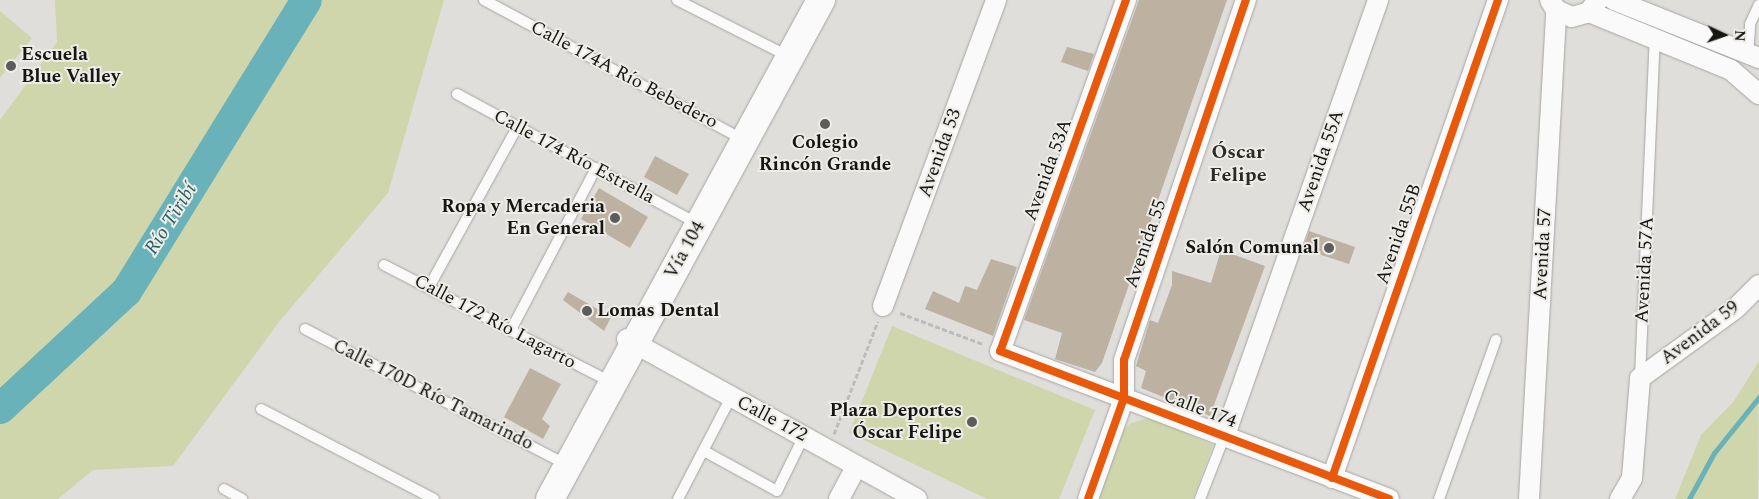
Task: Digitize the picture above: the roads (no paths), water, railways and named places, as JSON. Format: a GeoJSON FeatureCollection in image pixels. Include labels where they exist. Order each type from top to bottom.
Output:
{"type":"FeatureCollection","features":[{"type":"Feature","properties":{"kind":"main road","name":"Vía 104"},"geometry":{"type":"LineString","coordinates":[[550,499],[691,220],[811,0]]}},
{"type":"Feature","properties":{"kind":"main road","name":"Vía 104"},"geometry":{"type":"LineString","coordinates":[[540,499],[605,379],[631,341],[821,0]]}},
{"type":"Feature","properties":{"kind":"street","name":"Avenida 53"},"geometry":{"type":"LineString","coordinates":[[883,306],[996,0]]}},
{"type":"Feature","properties":{"kind":"street","name":"Avenida 53A"},"geometry":{"type":"LineString","coordinates":[[1000,351],[1126,0]]}},
{"type":"Feature","properties":{"kind":"street","name":"Avenida 55"},"geometry":{"type":"LineString","coordinates":[[1088,499],[1124,398],[1124,360],[1246,0]]}},
{"type":"Feature","properties":{"kind":"street","name":"Avenida 55A"},"geometry":{"type":"LineString","coordinates":[[1224,435],[1378,0]]}},
{"type":"Feature","properties":{"kind":"street","name":"Avenida 55B"},"geometry":{"type":"LineString","coordinates":[[1332,478],[1498,0]]}},
{"type":"Feature","properties":{"kind":"street"},"geometry":{"type":"LineString","coordinates":[[1614,0],[1754,57]]}},
{"type":"Feature","properties":{"kind":"street"},"geometry":{"type":"LineString","coordinates":[[1553,5],[1572,17],[1593,6],[1655,39],[1731,70],[1759,94]]}},
{"type":"Feature","properties":{"kind":"street","name":"Avenida 57"},"geometry":{"type":"LineString","coordinates":[[1529,499],[1553,5]]}},
{"type":"Feature","properties":{"kind":"street","name":"Avenida 59"},"geometry":{"type":"LineString","coordinates":[[1640,378],[1735,309],[1759,285]]}},
{"type":"Feature","properties":{"kind":"street","name":"Calle 172"},"geometry":{"type":"LineString","coordinates":[[631,341],[918,499]]}},
{"type":"Feature","properties":{"kind":"street","name":"Calle 174"},"geometry":{"type":"LineString","coordinates":[[1000,351],[1224,435],[1332,478],[1368,495],[1389,499]]}},
{"type":"Feature","properties":{"kind":"street","name":"Avenida 57A"},"geometry":{"type":"LineString","coordinates":[[1620,499],[1632,478],[1640,378]]}},
{"type":"Feature","properties":{"kind":"street"},"geometry":{"type":"LineString","coordinates":[[839,499],[856,466]]}},
{"type":"Feature","properties":{"kind":"lane","name":"Calle 174A Río Bebedero"},"geometry":{"type":"LineString","coordinates":[[484,0],[737,136]]}},
{"type":"Feature","properties":{"kind":"lane"},"geometry":{"type":"LineString","coordinates":[[678,0],[782,53]]}},
{"type":"Feature","properties":{"kind":"lane"},"geometry":{"type":"LineString","coordinates":[[1754,57],[1750,24],[1759,4]]}},
{"type":"Feature","properties":{"kind":"lane","name":"Avenida 57A"},"geometry":{"type":"LineString","coordinates":[[1640,378],[1655,39]]}},
{"type":"Feature","properties":{"kind":"lane","name":"Calle 174 Río Estrella"},"geometry":{"type":"LineString","coordinates":[[457,94],[691,220]]}},
{"type":"Feature","properties":{"kind":"lane"},"geometry":{"type":"LineString","coordinates":[[429,287],[518,126]]}},
{"type":"Feature","properties":{"kind":"lane"},"geometry":{"type":"LineString","coordinates":[[511,330],[596,168]]}},
{"type":"Feature","properties":{"kind":"lane","name":"Calle 172 Río Lagarto"},"geometry":{"type":"LineString","coordinates":[[384,265],[605,379]]}},
{"type":"Feature","properties":{"kind":"lane","name":"Calle 170D Río Tamarindo"},"geometry":{"type":"LineString","coordinates":[[305,329],[560,461]]}},
{"type":"Feature","properties":{"kind":"lane"},"geometry":{"type":"LineString","coordinates":[[1439,499],[1496,340]]}},
{"type":"Feature","properties":{"kind":"lane"},"geometry":{"type":"LineString","coordinates":[[678,499],[731,397]]}},
{"type":"Feature","properties":{"kind":"lane"},"geometry":{"type":"LineString","coordinates":[[261,410],[434,499]]}},
{"type":"Feature","properties":{"kind":"lane"},"geometry":{"type":"LineString","coordinates":[[1200,499],[1224,435]]}},
{"type":"Feature","properties":{"kind":"lane"},"geometry":{"type":"LineString","coordinates":[[704,451],[777,491],[804,436]]}},
{"type":"Feature","properties":{"kind":"lane"},"geometry":{"type":"LineString","coordinates":[[224,489],[242,499]]}},
{"type":"Feature","properties":{"kind":"waterway","name":"Río Tiribí"},"geometry":{"type":"LineString","coordinates":[[0,408],[126,291],[306,0]]}},
{"type":"Feature","properties":{"kind":"waterway"},"geometry":{"type":"LineString","coordinates":[[1689,499],[1714,453],[1759,397]]}},
{"type":"Feature","properties":{"kind":"place","name":"Escuela Blue Valley"},"geometry":{"type":"Point","coordinates":[11,66]}},
{"type":"Feature","properties":{"kind":"place","name":"Colegio Rincón Grande"},"geometry":{"type":"Point","coordinates":[825,124]}},
{"type":"Feature","properties":{"kind":"place","name":"Ropa y Mercaderia En General"},"geometry":{"type":"Point","coordinates":[615,218]}},
{"type":"Feature","properties":{"kind":"place","name":"Salón Comunal"},"geometry":{"type":"Point","coordinates":[1329,248]}},
{"type":"Feature","properties":{"kind":"place","name":"Lomas Dental"},"geometry":{"type":"Point","coordinates":[587,311]}},
{"type":"Feature","properties":{"kind":"place","name":"Plaza Deportes Óscar Felipe"},"geometry":{"type":"Point","coordinates":[972,422]}},
{"type":"Feature","properties":{"kind":"district","name":"Óscar Felipe"},"geometry":{"type":"Point","coordinates":[1238,164]}}]}
